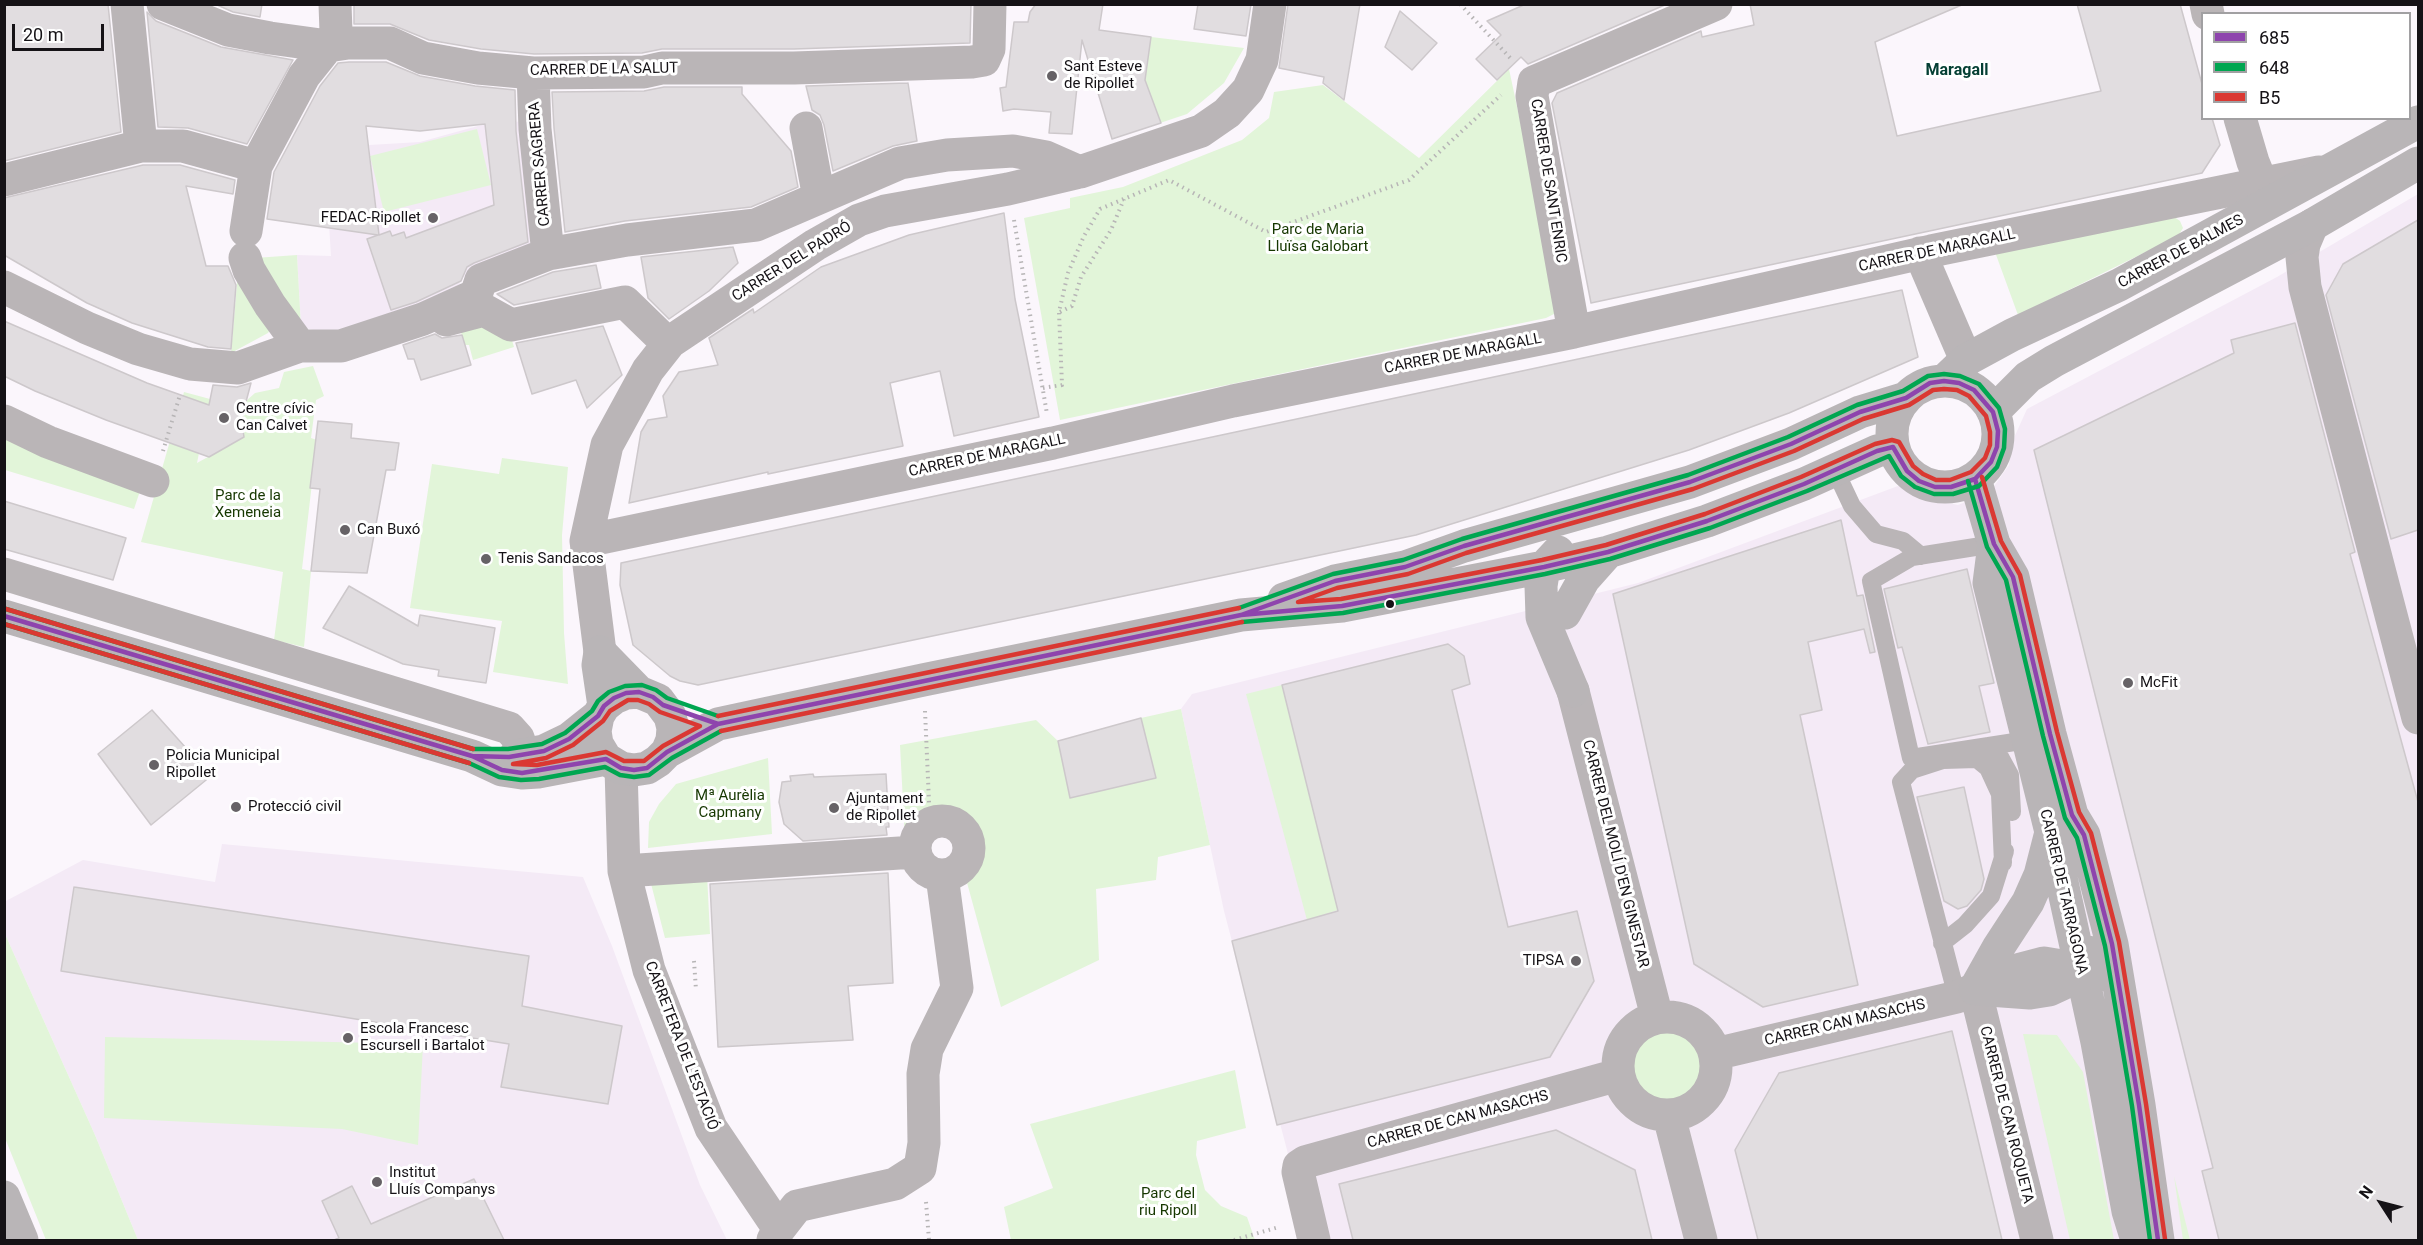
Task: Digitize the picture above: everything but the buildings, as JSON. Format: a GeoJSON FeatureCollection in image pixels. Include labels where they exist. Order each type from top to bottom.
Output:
{"type":"FeatureCollection","features":[{"type":"Feature","properties":{"kind":"main road","name":"CARRER DE BALMES"},"geometry":{"type":"LineString","coordinates":[[1955,371],[2023,330],[2119,285],[2418,122]]}},
{"type":"Feature","properties":{"kind":"main road"},"geometry":{"type":"LineString","coordinates":[[1993,412],[2028,377],[2054,361],[2312,225],[2418,163]]}},
{"type":"Feature","properties":{"kind":"main road"},"geometry":{"type":"LineString","coordinates":[[1405,567],[1464,546],[1690,482],[1791,444],[1860,412],[1906,398],[1955,371],[1959,383],[1974,390],[1993,412],[1998,431],[1997,447],[1991,462],[1975,479],[1951,487],[1935,487],[1919,481],[1906,471],[1893,447],[1892,439],[1895,418],[1906,398]]}},
{"type":"Feature","properties":{"kind":"main road"},"geometry":{"type":"LineString","coordinates":[[4,616],[472,756],[502,770],[522,773],[574,764],[613,763],[634,770],[647,768],[658,762],[668,752],[718,724],[1241,615],[1342,606],[1544,567],[1608,552],[1707,521],[1804,484],[1877,450],[1893,447]]}},
{"type":"Feature","properties":{"kind":"main road","name":"CARRER DE TARRAGONA"},"geometry":{"type":"LineString","coordinates":[[1975,479],[1994,544],[1989,583],[2039,738],[2061,823],[2080,969],[2097,1042],[2128,1211],[2137,1240]]}},
{"type":"Feature","properties":{"kind":"main road"},"geometry":{"type":"LineString","coordinates":[[1544,567],[1556,554],[1590,533],[1658,510],[1690,482]]}},
{"type":"Feature","properties":{"kind":"main road"},"geometry":{"type":"LineString","coordinates":[[1553,615],[1608,552]]}},
{"type":"Feature","properties":{"kind":"main road"},"geometry":{"type":"LineString","coordinates":[[1241,615],[1335,581],[1405,567],[1514,554],[1529,558],[1544,567],[1559,588],[1553,615],[1573,691]]}},
{"type":"Feature","properties":{"kind":"main road"},"geometry":{"type":"LineString","coordinates":[[1484,577],[1499,583],[1553,615]]}},
{"type":"Feature","properties":{"kind":"main road"},"geometry":{"type":"LineString","coordinates":[[600,652],[670,716],[673,728],[668,752]]}},
{"type":"Feature","properties":{"kind":"main road","name":"CARRER DEL PADRÓ"},"geometry":{"type":"LineString","coordinates":[[600,652],[598,665],[601,711]]}},
{"type":"Feature","properties":{"kind":"main road"},"geometry":{"type":"LineString","coordinates":[[472,756],[509,757],[544,751],[569,739],[614,698],[626,693],[651,699],[718,724]]}},
{"type":"Feature","properties":{"kind":"main road"},"geometry":{"type":"LineString","coordinates":[[601,711],[595,731],[597,744],[613,763]]}},
{"type":"Feature","properties":{"kind":"main road"},"geometry":{"type":"LineString","coordinates":[[1966,993],[2028,902],[2061,823]]}},
{"type":"Feature","properties":{"kind":"main road","name":"CARRER DE TARRAGONA"},"geometry":{"type":"LineString","coordinates":[[2061,823],[2084,835],[2112,944],[2139,1105],[2158,1240]]}},
{"type":"Feature","properties":{"kind":"main road"},"geometry":{"type":"LineString","coordinates":[[1966,993],[2002,974],[2030,964],[2044,963],[2080,969],[2096,983],[2103,995],[2139,1105]]}},
{"type":"Feature","properties":{"kind":"main road"},"geometry":{"type":"LineString","coordinates":[[1966,993],[2030,993],[2049,990],[2062,984],[2080,969]]}},
{"type":"Feature","properties":{"kind":"main road"},"geometry":{"type":"LineString","coordinates":[[2030,993],[2050,1001],[2067,1012],[2097,1042]]}},
{"type":"Feature","properties":{"kind":"main road"},"geometry":{"type":"LineString","coordinates":[[4,1197],[22,1240]]}},
{"type":"Feature","properties":{"kind":"street"},"geometry":{"type":"LineString","coordinates":[[127,4],[141,146]]}},
{"type":"Feature","properties":{"kind":"street","name":"CARRER DE LA SALUT"},"geometry":{"type":"LineString","coordinates":[[163,4],[228,30],[328,46],[348,43],[390,43],[423,58],[478,68],[533,73],[972,62],[984,60],[989,49],[990,4]]}},
{"type":"Feature","properties":{"kind":"street"},"geometry":{"type":"LineString","coordinates":[[300,346],[270,305],[249,270],[246,244],[256,166],[304,76],[336,32],[335,4]]}},
{"type":"Feature","properties":{"kind":"street","name":"CARRER DEL PADRÓ"},"geometry":{"type":"LineString","coordinates":[[600,652],[586,541],[607,445],[648,370],[670,342],[815,245],[858,220],[885,211],[1008,189],[1080,172],[1201,131],[1227,113],[1248,90],[1262,60],[1270,4]]}},
{"type":"Feature","properties":{"kind":"street","name":"CARRER DE SANT ENRIC"},"geometry":{"type":"LineString","coordinates":[[1574,332],[1532,96],[1534,82],[1716,4]]}},
{"type":"Feature","properties":{"kind":"street","name":"CARRER SAGRERA"},"geometry":{"type":"LineString","coordinates":[[533,73],[535,129],[548,254]]}},
{"type":"Feature","properties":{"kind":"street"},"geometry":{"type":"LineString","coordinates":[[2241,120],[2262,184]]}},
{"type":"Feature","properties":{"kind":"street"},"geometry":{"type":"LineString","coordinates":[[806,128],[819,198]]}},
{"type":"Feature","properties":{"kind":"street"},"geometry":{"type":"LineString","coordinates":[[4,180],[141,146],[183,146],[256,166]]}},
{"type":"Feature","properties":{"kind":"street"},"geometry":{"type":"LineString","coordinates":[[4,287],[87,328],[138,349],[190,364],[238,368],[300,346],[341,346],[423,319],[476,295],[481,280],[548,254],[627,240],[756,225],[900,163],[947,155],[1013,151],[1046,157],[1080,172]]}},
{"type":"Feature","properties":{"kind":"street","name":"CARRER DE MARAGALL"},"geometry":{"type":"LineString","coordinates":[[586,541],[1053,443],[1233,401],[1574,332],[1920,254],[2339,167]]}},
{"type":"Feature","properties":{"kind":"street"},"geometry":{"type":"LineString","coordinates":[[2312,225],[2304,244],[2302,257],[2305,287],[2418,718]]}},
{"type":"Feature","properties":{"kind":"street"},"geometry":{"type":"LineString","coordinates":[[1920,254],[1955,371]]}},
{"type":"Feature","properties":{"kind":"street"},"geometry":{"type":"LineString","coordinates":[[423,319],[427,325],[484,310],[511,325],[625,302],[660,336],[670,342]]}},
{"type":"Feature","properties":{"kind":"street"},"geometry":{"type":"LineString","coordinates":[[4,421],[48,442],[157,471]]}},
{"type":"Feature","properties":{"kind":"street"},"geometry":{"type":"LineString","coordinates":[[4,574],[509,728],[518,738],[524,755]]}},
{"type":"Feature","properties":{"kind":"street","name":"CARRER DEL MOLÍ D'EN GINESTAR"},"geometry":{"type":"LineString","coordinates":[[1573,691],[1658,1017]]}},
{"type":"Feature","properties":{"kind":"street","name":"CARRETERA DE L'ESTACIÓ"},"geometry":{"type":"LineString","coordinates":[[613,763],[624,871],[649,970],[711,1128],[776,1235]]}},
{"type":"Feature","properties":{"kind":"street"},"geometry":{"type":"LineString","coordinates":[[948,821],[963,830],[970,847],[965,864],[951,874],[942,876],[927,871],[921,866],[915,852],[918,835],[930,824],[948,821]]}},
{"type":"Feature","properties":{"kind":"street"},"geometry":{"type":"LineString","coordinates":[[624,871],[915,852]]}},
{"type":"Feature","properties":{"kind":"street"},"geometry":{"type":"LineString","coordinates":[[776,1235],[797,1206],[895,1184],[920,1168],[924,1143],[923,1074],[927,1049],[957,988],[942,876]]}},
{"type":"Feature","properties":{"kind":"street","name":"CARRER CAN MASACHS"},"geometry":{"type":"LineString","coordinates":[[1715,1054],[1966,993]]}},
{"type":"Feature","properties":{"kind":"street","name":"CARRER DE CAN ROQUETA"},"geometry":{"type":"LineString","coordinates":[[1966,993],[2037,1240]]}},
{"type":"Feature","properties":{"kind":"street"},"geometry":{"type":"LineString","coordinates":[[1668,1016],[1694,1024],[1704,1033],[1715,1054],[1717,1064],[1715,1077],[1709,1092],[1685,1112],[1669,1116],[1656,1114],[1632,1101],[1621,1085],[1618,1075],[1620,1050],[1631,1031],[1647,1020],[1658,1017],[1668,1016]]}},
{"type":"Feature","properties":{"kind":"street","name":"CARRER DE CAN MASACHS"},"geometry":{"type":"LineString","coordinates":[[1312,1230],[1298,1172],[1299,1166],[1305,1162],[1618,1075]]}},
{"type":"Feature","properties":{"kind":"street"},"geometry":{"type":"LineString","coordinates":[[1669,1116],[1701,1240]]}},
{"type":"Feature","properties":{"kind":"lane"},"geometry":{"type":"LineString","coordinates":[[1835,470],[1852,506],[1876,534],[1903,541],[1921,556]]}},
{"type":"Feature","properties":{"kind":"lane"},"geometry":{"type":"LineString","coordinates":[[1994,544],[1912,557],[1871,580],[1911,758],[2039,738]]}},
{"type":"Feature","properties":{"kind":"lane"},"geometry":{"type":"LineString","coordinates":[[1942,943],[1965,925],[1991,896],[2003,863],[2012,812],[2010,775],[1999,755],[1988,746]]}},
{"type":"Feature","properties":{"kind":"lane"},"geometry":{"type":"LineString","coordinates":[[1966,993],[1942,943],[1901,782],[1912,770],[1942,760],[1977,759],[1988,768],[2000,794],[2003,863]]}},
{"type":"Feature","properties":{"kind":"path"},"geometry":{"type":"LineString","coordinates":[[1043,388],[1062,385],[1059,312],[1068,273],[1084,236],[1100,209],[1170,180],[1266,232],[1409,180],[1508,89],[1534,82],[1460,4]]}},
{"type":"Feature","properties":{"kind":"path"},"geometry":{"type":"LineString","coordinates":[[1059,312],[1072,306],[1081,277],[1111,230],[1125,198]]}},
{"type":"Feature","properties":{"kind":"path"},"geometry":{"type":"LineString","coordinates":[[1012,213],[1053,443]]}},
{"type":"Feature","properties":{"kind":"path"},"geometry":{"type":"LineString","coordinates":[[157,471],[180,395]]}},
{"type":"Feature","properties":{"kind":"path"},"geometry":{"type":"LineString","coordinates":[[923,680],[930,824]]}},
{"type":"Feature","properties":{"kind":"path"},"geometry":{"type":"LineString","coordinates":[[694,961],[696,990]]}},
{"type":"Feature","properties":{"kind":"path"},"geometry":{"type":"LineString","coordinates":[[1234,1240],[1312,1230]]}},
{"type":"Feature","properties":{"kind":"shaded area","name":"FEDAC-Ripollet"},"geometry":{"type":"Polygon","coordinates":[[[527,121],[536,249],[458,279],[462,290],[335,335],[301,327],[297,255],[331,256],[328,208],[375,200],[369,145],[420,142],[485,124],[527,121]]]}},
{"type":"Feature","properties":{"kind":"shaded area"},"geometry":{"type":"Polygon","coordinates":[[[2418,194],[2418,1240],[1307,1240],[1287,1150],[1224,911],[1181,709],[1192,694],[1638,583],[1906,483],[1930,499],[1958,505],[1990,492],[2009,465],[2013,440],[2027,409],[2277,277],[2418,194]]]}},
{"type":"Feature","properties":{"kind":"shaded area","name":"Escola Francesc Escursell i Bartalot"},"geometry":{"type":"Polygon","coordinates":[[[222,844],[583,877],[612,946],[700,1185],[727,1240],[138,1240],[95,1135],[5,934],[4,902],[83,860],[215,882],[222,844]]]}},
{"type":"Feature","properties":{"kind":"green space"},"geometry":{"type":"Polygon","coordinates":[[[1151,37],[1244,48],[1224,83],[1187,114],[1160,123],[1135,67],[1147,62],[1151,37]]]}},
{"type":"Feature","properties":{"kind":"green space","name":"Parc de Maria Lluïsa Galobart"},"geometry":{"type":"Polygon","coordinates":[[[1509,69],[1557,295],[1558,312],[1546,318],[1060,420],[1024,218],[1070,208],[1070,198],[1123,187],[1242,140],[1269,118],[1274,92],[1323,85],[1419,158],[1509,69]]]}},
{"type":"Feature","properties":{"kind":"green space"},"geometry":{"type":"Polygon","coordinates":[[[477,129],[491,185],[384,212],[370,156],[477,129]]]}},
{"type":"Feature","properties":{"kind":"green space"},"geometry":{"type":"Polygon","coordinates":[[[2173,216],[2180,221],[2183,228],[2178,236],[2018,315],[1995,252],[2173,216]]]}},
{"type":"Feature","properties":{"kind":"green space"},"geometry":{"type":"Polygon","coordinates":[[[297,255],[301,327],[255,258],[297,255]]]}},
{"type":"Feature","properties":{"kind":"green space"},"geometry":{"type":"Polygon","coordinates":[[[238,271],[271,328],[268,333],[231,353],[238,271]]]}},
{"type":"Feature","properties":{"kind":"green space"},"geometry":{"type":"Polygon","coordinates":[[[482,316],[510,334],[514,347],[473,360],[469,345],[465,345],[458,323],[482,316]]]}},
{"type":"Feature","properties":{"kind":"green space","name":"Parc de la Xemeneia"},"geometry":{"type":"Polygon","coordinates":[[[313,366],[324,396],[316,400],[311,438],[317,440],[302,569],[311,571],[304,647],[274,640],[283,572],[141,542],[184,392],[210,399],[197,463],[244,437],[241,424],[246,401],[255,393],[279,388],[284,372],[313,366]]]}},
{"type":"Feature","properties":{"kind":"green space"},"geometry":{"type":"Polygon","coordinates":[[[4,432],[141,488],[134,509],[5,470],[4,432]]]}},
{"type":"Feature","properties":{"kind":"green space","name":"Tenis Sandacos"},"geometry":{"type":"Polygon","coordinates":[[[502,458],[568,467],[562,535],[564,633],[568,684],[493,672],[502,621],[410,608],[432,464],[499,474],[502,458]]]}},
{"type":"Feature","properties":{"kind":"green space"},"geometry":{"type":"Polygon","coordinates":[[[1282,685],[1338,910],[1307,920],[1246,694],[1282,685]]]}},
{"type":"Feature","properties":{"kind":"green space"},"geometry":{"type":"Polygon","coordinates":[[[1181,709],[1210,845],[1158,857],[1156,880],[1096,889],[1099,960],[1001,1007],[966,879],[979,860],[979,837],[966,823],[944,812],[926,815],[905,841],[900,745],[1036,720],[1058,741],[1070,797],[1156,778],[1141,718],[1181,709]]]}},
{"type":"Feature","properties":{"kind":"green space","name":"Mª Aurèlia Capmany"},"geometry":{"type":"Polygon","coordinates":[[[768,758],[772,834],[648,848],[649,822],[659,804],[676,784],[768,758]]]}},
{"type":"Feature","properties":{"kind":"green space"},"geometry":{"type":"Polygon","coordinates":[[[707,874],[710,934],[665,938],[649,876],[707,874]]]}},
{"type":"Feature","properties":{"kind":"green space"},"geometry":{"type":"Polygon","coordinates":[[[5,934],[95,1135],[138,1240],[46,1240],[5,1138],[5,934]]]}},
{"type":"Feature","properties":{"kind":"green space"},"geometry":{"type":"Polygon","coordinates":[[[1667,1031],[1682,1034],[1694,1042],[1702,1054],[1705,1069],[1702,1084],[1694,1096],[1682,1104],[1667,1107],[1652,1104],[1640,1096],[1632,1084],[1629,1069],[1632,1054],[1640,1042],[1652,1034],[1667,1031]]]}},
{"type":"Feature","properties":{"kind":"green space"},"geometry":{"type":"Polygon","coordinates":[[[2023,1034],[2057,1035],[2083,1072],[2114,1240],[2070,1240],[2023,1034]]]}},
{"type":"Feature","properties":{"kind":"green space"},"geometry":{"type":"Polygon","coordinates":[[[105,1037],[423,1044],[418,1145],[342,1129],[104,1118],[105,1037]]]}},
{"type":"Feature","properties":{"kind":"green space","name":"Parc del riu Ripoll"},"geometry":{"type":"Polygon","coordinates":[[[1235,1070],[1246,1128],[1197,1141],[1196,1155],[1205,1190],[1221,1206],[1247,1217],[1255,1240],[1011,1240],[1004,1207],[1053,1188],[1030,1124],[1235,1070]]]}},
{"type":"Feature","properties":{"kind":"green space"},"geometry":{"type":"Polygon","coordinates":[[[2174,1176],[2190,1240],[2183,1240],[2174,1176]]]}},
{"type":"Feature","properties":{"kind":"transit line","name":"648"},"geometry":{"type":"LineString","coordinates":[[1239,608],[1333,574],[1403,560],[1462,539],[1688,475],[1788,437],[1857,405],[1903,391],[1928,376],[1944,374],[1960,376],[1979,384],[1999,408],[2005,429],[2004,448],[1997,467],[1979,486],[1953,494],[1934,494],[1915,487],[1901,476],[1889,456],[1807,491],[1710,528],[1610,559],[1545,574],[1343,613],[1242,622]]}},
{"type":"Feature","properties":{"kind":"transit line","name":"685"},"geometry":{"type":"LineString","coordinates":[[1944,381],[1959,383],[1974,390],[1993,412],[1998,431],[1997,447],[1991,462],[1975,479],[1951,487],[1935,487],[1919,481],[1907,471],[1893,447],[1877,451],[1804,484],[1707,521],[1608,552],[1544,567],[1342,606],[1241,615],[1335,581],[1405,567],[1464,546],[1690,482],[1791,444],[1860,412],[1906,398],[1930,383],[1944,381]]}},
{"type":"Feature","properties":{"kind":"transit line","name":"B5"},"geometry":{"type":"LineString","coordinates":[[1944,389],[1957,390],[1969,396],[1986,416],[1990,432],[1990,445],[1985,458],[1971,472],[1950,480],[1936,480],[1923,474],[1913,466],[1899,442],[1892,440],[1875,444],[1801,477],[1705,514],[1606,545],[1542,560],[1341,599],[1298,602],[1337,588],[1408,574],[1466,553],[1693,489],[1794,451],[1863,419],[1909,405],[1933,390],[1944,389]]}},
{"type":"Feature","properties":{"kind":"transit line","name":"B5"},"geometry":{"type":"LineString","coordinates":[[1982,477],[2001,541],[2020,575],[2057,732],[2079,812],[2091,833],[2119,942],[2146,1104],[2165,1239]]}},
{"type":"Feature","properties":{"kind":"transit line","name":"685"},"geometry":{"type":"LineString","coordinates":[[1975,479],[1994,544],[2013,577],[2050,734],[2072,815],[2084,835],[2112,944],[2139,1105],[2158,1240]]}},
{"type":"Feature","properties":{"kind":"transit line","name":"648"},"geometry":{"type":"LineString","coordinates":[[1968,481],[1987,547],[2006,580],[2065,818],[2077,838],[2105,946],[2132,1106],[2150,1240]]}},
{"type":"Feature","properties":{"kind":"transit line","name":"B5"},"geometry":{"type":"LineString","coordinates":[[718,716],[1239,608]]}},
{"type":"Feature","properties":{"kind":"transit line","name":"648"},"geometry":{"type":"LineString","coordinates":[[6,609],[473,749],[508,749],[542,744],[565,733],[592,711],[598,701],[609,692],[625,686],[642,685],[656,690],[667,698],[718,716]]}},
{"type":"Feature","properties":{"kind":"transit line","name":"B5"},"geometry":{"type":"LineString","coordinates":[[6,609],[473,749]]}},
{"type":"Feature","properties":{"kind":"transit line","name":"685"},"geometry":{"type":"LineString","coordinates":[[718,724],[1241,615]]}},
{"type":"Feature","properties":{"kind":"transit line","name":"685"},"geometry":{"type":"LineString","coordinates":[[718,724],[1241,615]]}},
{"type":"Feature","properties":{"kind":"transit line","name":"685"},"geometry":{"type":"LineString","coordinates":[[4,616],[472,756]]}},
{"type":"Feature","properties":{"kind":"transit line","name":"B5"},"geometry":{"type":"LineString","coordinates":[[721,731],[1242,622]]}},
{"type":"Feature","properties":{"kind":"transit line","name":"648"},"geometry":{"type":"LineString","coordinates":[[4,624],[469,763],[499,777],[521,780],[539,779],[605,767],[620,775],[634,777],[649,775],[672,758],[721,731]]}},
{"type":"Feature","properties":{"kind":"transit line","name":"B5"},"geometry":{"type":"LineString","coordinates":[[4,624],[469,763]]}},
{"type":"Feature","properties":{"kind":"transit line","name":"685"},"geometry":{"type":"LineString","coordinates":[[472,756],[509,757],[544,751],[569,739],[598,716],[604,706],[614,698],[626,693],[639,692],[653,697],[663,705],[718,724]]}},
{"type":"Feature","properties":{"kind":"transit line","name":"B5"},"geometry":{"type":"LineString","coordinates":[[628,700],[638,700],[660,712],[700,726],[663,746],[644,761],[624,761],[606,752],[537,765],[513,764],[546,758],[573,745],[603,721],[610,711],[628,700]]}},
{"type":"Feature","properties":{"kind":"transit line","name":"685"},"geometry":{"type":"LineString","coordinates":[[472,756],[502,770],[522,773],[606,759],[621,768],[634,770],[647,768],[667,752],[718,724]]}},
{"type":"Feature","properties":{"kind":"place","name":"Sant Esteve de Ripollet"},"geometry":{"type":"Point","coordinates":[1052,76]}},
{"type":"Feature","properties":{"kind":"place","name":"FEDAC-Ripollet"},"geometry":{"type":"Point","coordinates":[433,218]}},
{"type":"Feature","properties":{"kind":"place","name":"Centre cívic Can Calvet"},"geometry":{"type":"Point","coordinates":[224,418]}},
{"type":"Feature","properties":{"kind":"place","name":"Can Buxó"},"geometry":{"type":"Point","coordinates":[345,530]}},
{"type":"Feature","properties":{"kind":"place","name":"Tenis Sandacos"},"geometry":{"type":"Point","coordinates":[486,559]}},
{"type":"Feature","properties":{"kind":"place","name":"McFit"},"geometry":{"type":"Point","coordinates":[2128,683]}},
{"type":"Feature","properties":{"kind":"place","name":"Policia Municipal Ripollet"},"geometry":{"type":"Point","coordinates":[154,765]}},
{"type":"Feature","properties":{"kind":"place","name":"Protecció civil"},"geometry":{"type":"Point","coordinates":[236,807]}},
{"type":"Feature","properties":{"kind":"place","name":"Ajuntament de Ripollet"},"geometry":{"type":"Point","coordinates":[834,808]}},
{"type":"Feature","properties":{"kind":"place","name":"TIPSA"},"geometry":{"type":"Point","coordinates":[1576,961]}},
{"type":"Feature","properties":{"kind":"place","name":"Escola Francesc Escursell i Bartalot"},"geometry":{"type":"Point","coordinates":[348,1038]}},
{"type":"Feature","properties":{"kind":"place","name":"Institut Lluís Companys"},"geometry":{"type":"Point","coordinates":[377,1182]}},
{"type":"Feature","properties":{"kind":"district","name":"Maragall"},"geometry":{"type":"Point","coordinates":[1957,71]}}]}
